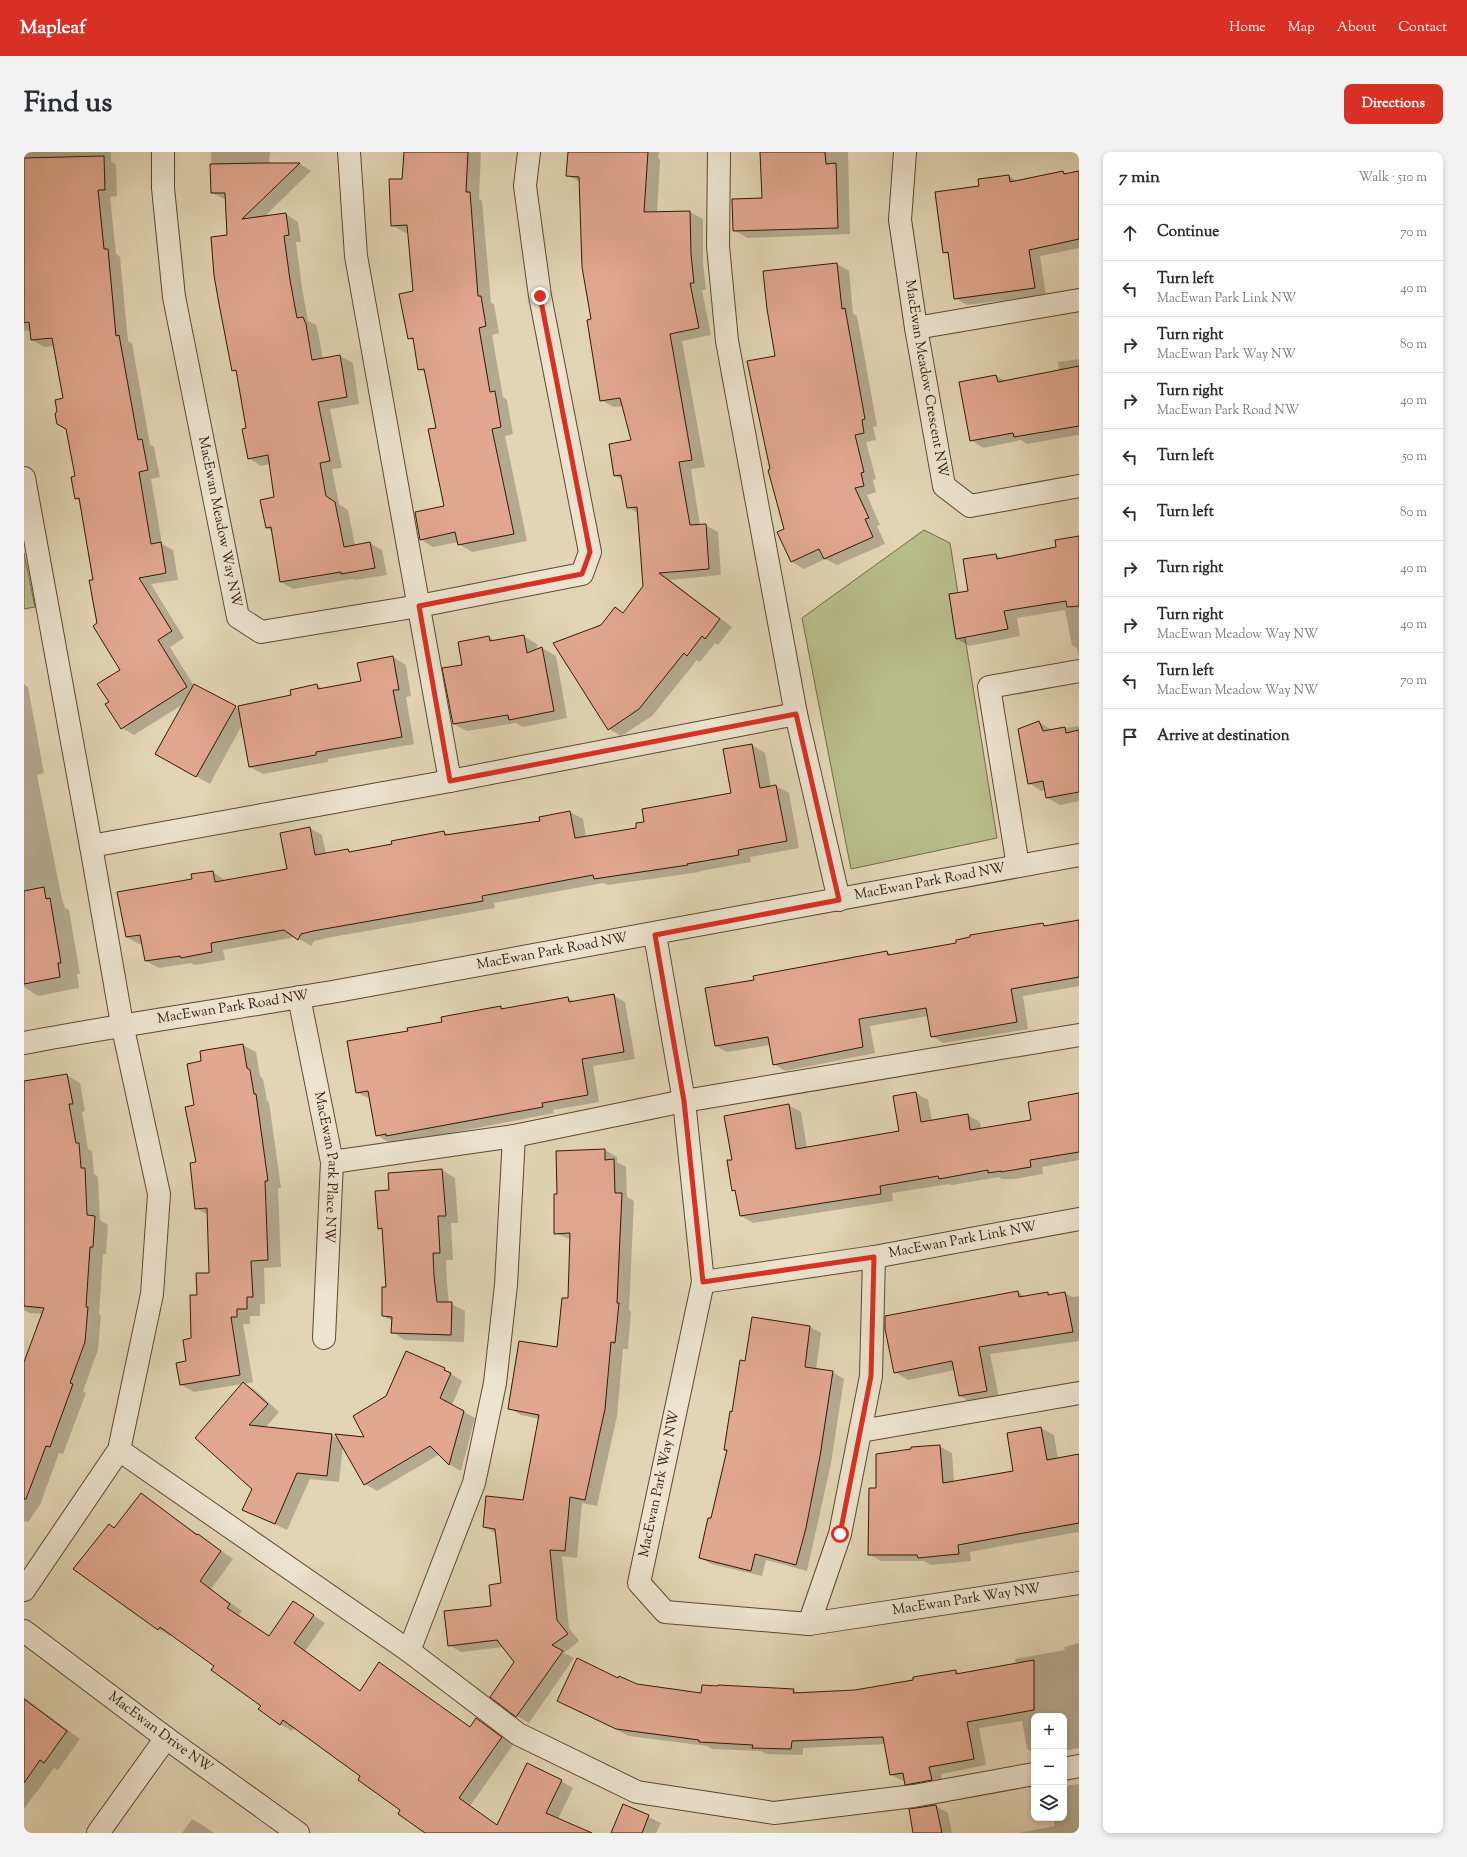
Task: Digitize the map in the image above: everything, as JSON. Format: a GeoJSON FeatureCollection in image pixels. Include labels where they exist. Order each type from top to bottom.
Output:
{"type":"FeatureCollection","features":[{"type":"Feature","properties":{"kind":"street","name":"MacEwan Meadow Way NW"},"geometry":{"type":"LineString","coordinates":[[163,152],[163,188],[174,297],[238,617],[261,632],[419,606],[582,574],[590,552],[540,296],[526,186],[529,152]]}},
{"type":"Feature","properties":{"kind":"street"},"geometry":{"type":"LineString","coordinates":[[349,152],[356,256],[450,781]]}},
{"type":"Feature","properties":{"kind":"street"},"geometry":{"type":"LineString","coordinates":[[719,152],[718,246],[727,341],[796,714],[839,900]]}},
{"type":"Feature","properties":{"kind":"street","name":"MacEwan Meadow Crescent NW"},"geometry":{"type":"LineString","coordinates":[[905,152],[900,220],[916,328],[944,486],[970,506],[1079,486]]}},
{"type":"Feature","properties":{"kind":"street"},"geometry":{"type":"LineString","coordinates":[[916,328],[1079,300]]}},
{"type":"Feature","properties":{"kind":"street"},"geometry":{"type":"LineString","coordinates":[[24,478],[122,1024],[159,1194],[152,1294],[119,1450],[24,1590]]}},
{"type":"Feature","properties":{"kind":"street"},"geometry":{"type":"LineString","coordinates":[[1018,866],[989,687],[1079,671]]}},
{"type":"Feature","properties":{"kind":"street"},"geometry":{"type":"LineString","coordinates":[[91,846],[450,781],[796,714]]}},
{"type":"Feature","properties":{"kind":"street","name":"MacEwan Park Road NW"},"geometry":{"type":"LineString","coordinates":[[24,1043],[122,1024],[299,997],[655,935],[1079,855]]}},
{"type":"Feature","properties":{"kind":"street","name":"MacEwan Park Way NW"},"geometry":{"type":"LineString","coordinates":[[655,935],[684,1101],[703,1282],[639,1583],[665,1612],[809,1624],[1079,1583]]}},
{"type":"Feature","properties":{"kind":"street","name":"MacEwan Park Place NW"},"geometry":{"type":"LineString","coordinates":[[299,997],[332,1162],[324,1338]]}},
{"type":"Feature","properties":{"kind":"street"},"geometry":{"type":"LineString","coordinates":[[332,1162],[514,1136],[684,1101],[1079,1035]]}},
{"type":"Feature","properties":{"kind":"street"},"geometry":{"type":"LineString","coordinates":[[409,1651],[474,1483],[495,1383],[506,1285],[514,1136]]}},
{"type":"Feature","properties":{"kind":"street","name":"MacEwan Park Link NW"},"geometry":{"type":"LineString","coordinates":[[703,1282],[874,1257],[1079,1220]]}},
{"type":"Feature","properties":{"kind":"street"},"geometry":{"type":"LineString","coordinates":[[809,1624],[840,1534],[871,1376],[874,1257]]}},
{"type":"Feature","properties":{"kind":"street"},"geometry":{"type":"LineString","coordinates":[[861,1431],[1079,1393]]}},
{"type":"Feature","properties":{"kind":"street"},"geometry":{"type":"LineString","coordinates":[[119,1450],[409,1651],[518,1734],[637,1792],[774,1814],[914,1796],[1031,1775]]}},
{"type":"Feature","properties":{"kind":"street","name":"MacEwan Drive NW"},"geometry":{"type":"LineString","coordinates":[[24,1631],[166,1738],[298,1833]]}},
{"type":"Feature","properties":{"kind":"street"},"geometry":{"type":"LineString","coordinates":[[98,1833],[166,1738]]}},
{"type":"Feature","properties":{"kind":"street"},"geometry":{"type":"LineString","coordinates":[[1067,1768],[1079,1766]]}},
{"type":"Feature","properties":{"kind":"green space"},"geometry":{"type":"Polygon","coordinates":[[[924,530],[950,543],[997,838],[851,869],[802,618],[924,530]]]}},
{"type":"Feature","properties":{"kind":"green space"},"geometry":{"type":"Polygon","coordinates":[[[24,553],[35,607],[24,609],[24,553]]]}},
{"type":"Feature","properties":{"kind":"building"},"geometry":{"type":"Polygon","coordinates":[[[404,152],[468,152],[466,192],[470,192],[478,296],[481,296],[486,326],[479,328],[490,392],[495,391],[501,427],[492,429],[514,534],[458,545],[455,532],[420,540],[415,512],[444,506],[428,429],[436,428],[424,369],[418,370],[413,338],[408,339],[399,294],[413,291],[407,225],[391,226],[389,179],[402,179],[404,152]]]}},
{"type":"Feature","properties":{"kind":"building"},"geometry":{"type":"Polygon","coordinates":[[[568,152],[648,152],[644,212],[690,211],[691,254],[694,283],[690,283],[699,328],[670,334],[692,460],[679,462],[690,525],[706,524],[709,569],[659,573],[720,619],[705,639],[702,636],[687,656],[684,653],[639,709],[608,730],[553,643],[601,625],[615,607],[623,613],[643,586],[637,507],[627,508],[621,475],[614,476],[609,444],[631,440],[620,398],[600,401],[587,320],[591,319],[582,267],[579,177],[566,176],[568,152]]]}},
{"type":"Feature","properties":{"kind":"building"},"geometry":{"type":"Polygon","coordinates":[[[760,152],[825,152],[826,164],[836,163],[838,228],[733,231],[732,199],[762,198],[760,152]]]}},
{"type":"Feature","properties":{"kind":"building"},"geometry":{"type":"Polygon","coordinates":[[[104,156],[105,190],[98,190],[104,249],[108,249],[116,336],[119,335],[138,440],[142,439],[148,470],[139,472],[151,544],[161,542],[166,573],[139,578],[172,631],[158,640],[187,687],[121,729],[105,704],[109,702],[97,684],[120,670],[93,626],[97,623],[89,580],[93,580],[79,498],[75,499],[71,477],[75,476],[66,429],[57,424],[55,414],[57,411],[55,400],[63,398],[52,338],[31,340],[29,322],[24,323],[24,158],[104,156]]]}},
{"type":"Feature","properties":{"kind":"building"},"geometry":{"type":"Polygon","coordinates":[[[300,163],[242,219],[286,213],[289,235],[284,236],[297,318],[303,317],[306,324],[312,360],[340,355],[347,397],[318,402],[330,461],[320,463],[326,496],[335,502],[344,547],[370,542],[375,568],[280,582],[271,527],[266,528],[260,500],[274,497],[268,455],[248,459],[242,429],[246,428],[236,370],[232,371],[214,275],[211,237],[227,235],[225,193],[211,193],[210,164],[300,163]]]}},
{"type":"Feature","properties":{"kind":"building"},"geometry":{"type":"Polygon","coordinates":[[[1063,171],[1064,174],[1079,171],[1079,239],[1029,250],[1035,288],[954,299],[948,252],[943,253],[935,192],[979,186],[978,179],[1009,175],[1010,182],[1063,171]]]}},
{"type":"Feature","properties":{"kind":"building"},"geometry":{"type":"Polygon","coordinates":[[[837,263],[842,309],[845,308],[865,419],[862,420],[864,433],[855,435],[864,472],[861,473],[864,486],[855,488],[869,518],[865,519],[873,537],[824,559],[819,549],[791,562],[777,532],[784,529],[768,470],[770,469],[747,361],[775,356],[767,309],[763,271],[837,263]]]}},
{"type":"Feature","properties":{"kind":"building"},"geometry":{"type":"Polygon","coordinates":[[[1079,366],[1079,426],[1014,437],[1013,433],[970,441],[959,382],[996,375],[998,382],[1079,366]]]}},
{"type":"Feature","properties":{"kind":"building"},"geometry":{"type":"Polygon","coordinates":[[[1079,536],[1079,606],[1067,607],[1066,601],[1004,611],[1008,629],[956,639],[949,594],[968,591],[963,559],[996,554],[997,559],[1056,547],[1055,540],[1079,536]]]}},
{"type":"Feature","properties":{"kind":"building"},"geometry":{"type":"Polygon","coordinates":[[[524,635],[527,653],[542,647],[554,711],[509,720],[508,715],[453,724],[442,668],[462,665],[458,642],[489,636],[490,641],[524,635]]]}},
{"type":"Feature","properties":{"kind":"building"},"geometry":{"type":"Polygon","coordinates":[[[393,656],[399,690],[393,690],[402,737],[316,752],[316,755],[249,767],[238,706],[291,695],[290,690],[317,684],[318,689],[361,681],[357,663],[393,656]]]}},
{"type":"Feature","properties":{"kind":"building"},"geometry":{"type":"Polygon","coordinates":[[[194,684],[236,706],[196,777],[155,754],[194,684]]]}},
{"type":"Feature","properties":{"kind":"building"},"geometry":{"type":"Polygon","coordinates":[[[1039,721],[1043,731],[1065,727],[1066,733],[1079,730],[1079,792],[1046,798],[1043,781],[1028,784],[1018,729],[1039,721]]]}},
{"type":"Feature","properties":{"kind":"building"},"geometry":{"type":"Polygon","coordinates":[[[752,744],[760,788],[776,785],[787,841],[738,850],[739,855],[687,864],[688,865],[594,879],[593,875],[482,896],[483,901],[313,931],[301,934],[298,940],[284,930],[211,943],[212,952],[181,958],[180,956],[145,961],[140,935],[126,937],[117,892],[192,879],[191,874],[213,871],[215,882],[287,869],[280,833],[310,827],[315,855],[348,849],[349,852],[392,844],[391,841],[444,831],[445,835],[540,821],[539,817],[570,811],[575,838],[636,828],[636,823],[644,822],[642,809],[731,793],[723,749],[752,744]]]}},
{"type":"Feature","properties":{"kind":"building"},"geometry":{"type":"Polygon","coordinates":[[[44,887],[46,899],[50,898],[61,963],[58,963],[60,977],[24,984],[24,891],[44,887]]]}},
{"type":"Feature","properties":{"kind":"building"},"geometry":{"type":"Polygon","coordinates":[[[1079,920],[1079,977],[1011,989],[1017,1022],[931,1037],[926,1008],[859,1019],[863,1047],[773,1065],[768,1037],[715,1046],[705,988],[754,980],[753,976],[887,951],[888,955],[956,943],[956,940],[970,937],[970,935],[1043,923],[1044,926],[1079,920]]]}},
{"type":"Feature","properties":{"kind":"building"},"geometry":{"type":"Polygon","coordinates":[[[614,994],[624,1052],[582,1059],[588,1095],[542,1103],[543,1107],[386,1136],[386,1134],[376,1136],[368,1091],[356,1093],[347,1041],[408,1031],[407,1028],[442,1022],[441,1017],[501,1006],[501,1009],[568,997],[569,1002],[614,994]]]}},
{"type":"Feature","properties":{"kind":"building"},"geometry":{"type":"Polygon","coordinates":[[[243,1044],[247,1068],[250,1070],[254,1094],[256,1094],[268,1181],[265,1181],[268,1260],[251,1261],[253,1297],[247,1297],[247,1309],[237,1309],[237,1317],[231,1317],[240,1375],[180,1385],[176,1363],[186,1361],[183,1340],[191,1338],[190,1295],[197,1295],[196,1273],[209,1273],[207,1208],[195,1209],[190,1163],[196,1162],[185,1107],[194,1105],[187,1064],[201,1061],[200,1051],[243,1044]]]}},
{"type":"Feature","properties":{"kind":"building"},"geometry":{"type":"Polygon","coordinates":[[[67,1074],[73,1104],[69,1104],[76,1143],[79,1143],[81,1168],[85,1168],[87,1215],[95,1216],[93,1247],[90,1247],[85,1342],[70,1383],[73,1384],[50,1447],[46,1446],[26,1499],[24,1499],[24,1362],[44,1308],[24,1306],[24,1081],[67,1074]]]}},
{"type":"Feature","properties":{"kind":"building"},"geometry":{"type":"Polygon","coordinates":[[[916,1092],[921,1122],[968,1114],[970,1130],[1031,1120],[1028,1102],[1079,1093],[1079,1152],[1030,1160],[1031,1167],[988,1173],[988,1170],[939,1179],[938,1176],[880,1186],[881,1194],[740,1216],[735,1190],[732,1191],[727,1160],[732,1160],[724,1116],[789,1104],[796,1149],[899,1131],[893,1096],[916,1092]]]}},
{"type":"Feature","properties":{"kind":"building"},"geometry":{"type":"Polygon","coordinates":[[[605,1149],[605,1160],[614,1159],[615,1193],[622,1193],[617,1303],[619,1303],[615,1343],[611,1342],[605,1409],[585,1500],[570,1497],[565,1551],[550,1550],[557,1620],[568,1634],[552,1645],[563,1651],[516,1717],[490,1697],[514,1662],[497,1640],[448,1646],[444,1611],[491,1606],[489,1585],[501,1583],[495,1529],[483,1527],[486,1496],[523,1500],[539,1415],[508,1409],[519,1341],[557,1347],[562,1298],[568,1298],[570,1233],[554,1234],[554,1194],[557,1194],[556,1151],[605,1149]]]}},
{"type":"Feature","properties":{"kind":"building"},"geometry":{"type":"Polygon","coordinates":[[[442,1169],[446,1216],[438,1216],[440,1253],[433,1253],[434,1276],[437,1302],[452,1302],[451,1335],[391,1333],[392,1317],[382,1316],[382,1287],[386,1287],[382,1228],[378,1229],[375,1191],[389,1190],[388,1173],[442,1169]]]}},
{"type":"Feature","properties":{"kind":"building"},"geometry":{"type":"Polygon","coordinates":[[[1018,1291],[1019,1297],[1048,1292],[1048,1295],[1065,1292],[1073,1332],[979,1347],[987,1391],[959,1396],[952,1361],[894,1373],[885,1329],[885,1316],[1018,1291]]]}},
{"type":"Feature","properties":{"kind":"building"},"geometry":{"type":"Polygon","coordinates":[[[752,1317],[810,1326],[805,1367],[833,1371],[820,1456],[806,1528],[796,1565],[755,1554],[751,1571],[699,1558],[708,1518],[711,1518],[727,1450],[724,1450],[730,1411],[732,1412],[740,1360],[745,1361],[752,1317]]]}},
{"type":"Feature","properties":{"kind":"building"},"geometry":{"type":"Polygon","coordinates":[[[406,1351],[445,1368],[444,1370],[451,1373],[440,1398],[464,1411],[449,1465],[430,1446],[364,1485],[335,1434],[364,1437],[353,1416],[386,1396],[406,1351]]]}},
{"type":"Feature","properties":{"kind":"building"},"geometry":{"type":"Polygon","coordinates":[[[243,1382],[268,1404],[249,1425],[332,1434],[327,1476],[297,1473],[275,1524],[242,1510],[252,1489],[195,1438],[243,1382]]]}},
{"type":"Feature","properties":{"kind":"building"},"geometry":{"type":"Polygon","coordinates":[[[1041,1427],[1047,1460],[1079,1454],[1079,1523],[958,1545],[959,1554],[918,1558],[917,1555],[868,1555],[869,1488],[876,1488],[876,1454],[911,1449],[911,1447],[940,1445],[943,1483],[1013,1471],[1007,1433],[1041,1427]]]}},
{"type":"Feature","properties":{"kind":"building"},"geometry":{"type":"Polygon","coordinates":[[[141,1493],[221,1551],[200,1581],[230,1604],[227,1608],[269,1636],[293,1601],[314,1615],[294,1643],[360,1691],[379,1662],[470,1727],[476,1718],[502,1737],[459,1798],[497,1825],[527,1763],[562,1780],[546,1813],[592,1833],[425,1833],[398,1814],[400,1810],[358,1780],[360,1776],[283,1720],[280,1725],[258,1709],[261,1706],[211,1670],[214,1666],[160,1627],[158,1630],[73,1569],[109,1524],[114,1528],[141,1493]]]}},
{"type":"Feature","properties":{"kind":"building"},"geometry":{"type":"Polygon","coordinates":[[[577,1658],[618,1678],[619,1676],[637,1684],[701,1693],[702,1685],[794,1689],[793,1693],[855,1690],[913,1680],[913,1677],[956,1670],[956,1674],[1034,1660],[1034,1710],[967,1722],[974,1759],[929,1767],[932,1780],[905,1785],[903,1773],[890,1775],[883,1737],[792,1741],[791,1749],[752,1748],[753,1745],[699,1742],[699,1740],[616,1729],[557,1701],[577,1658]]]}},
{"type":"Feature","properties":{"kind":"building"},"geometry":{"type":"Polygon","coordinates":[[[24,1699],[67,1731],[44,1763],[40,1760],[24,1783],[24,1699]]]}},
{"type":"Feature","properties":{"kind":"building"},"geometry":{"type":"Polygon","coordinates":[[[623,1804],[649,1815],[642,1833],[611,1833],[623,1804]]]}},
{"type":"Feature","properties":{"kind":"building"},"geometry":{"type":"Polygon","coordinates":[[[936,1805],[942,1833],[913,1833],[909,1809],[936,1805]]]}},
{"type":"Feature","properties":{"kind":"route"},"geometry":{"type":"LineString","coordinates":[[540,296],[590,552],[582,574],[419,606],[450,781],[796,714],[839,900],[655,935],[684,1101],[703,1282],[874,1257],[871,1376],[840,1534]]}}]}
